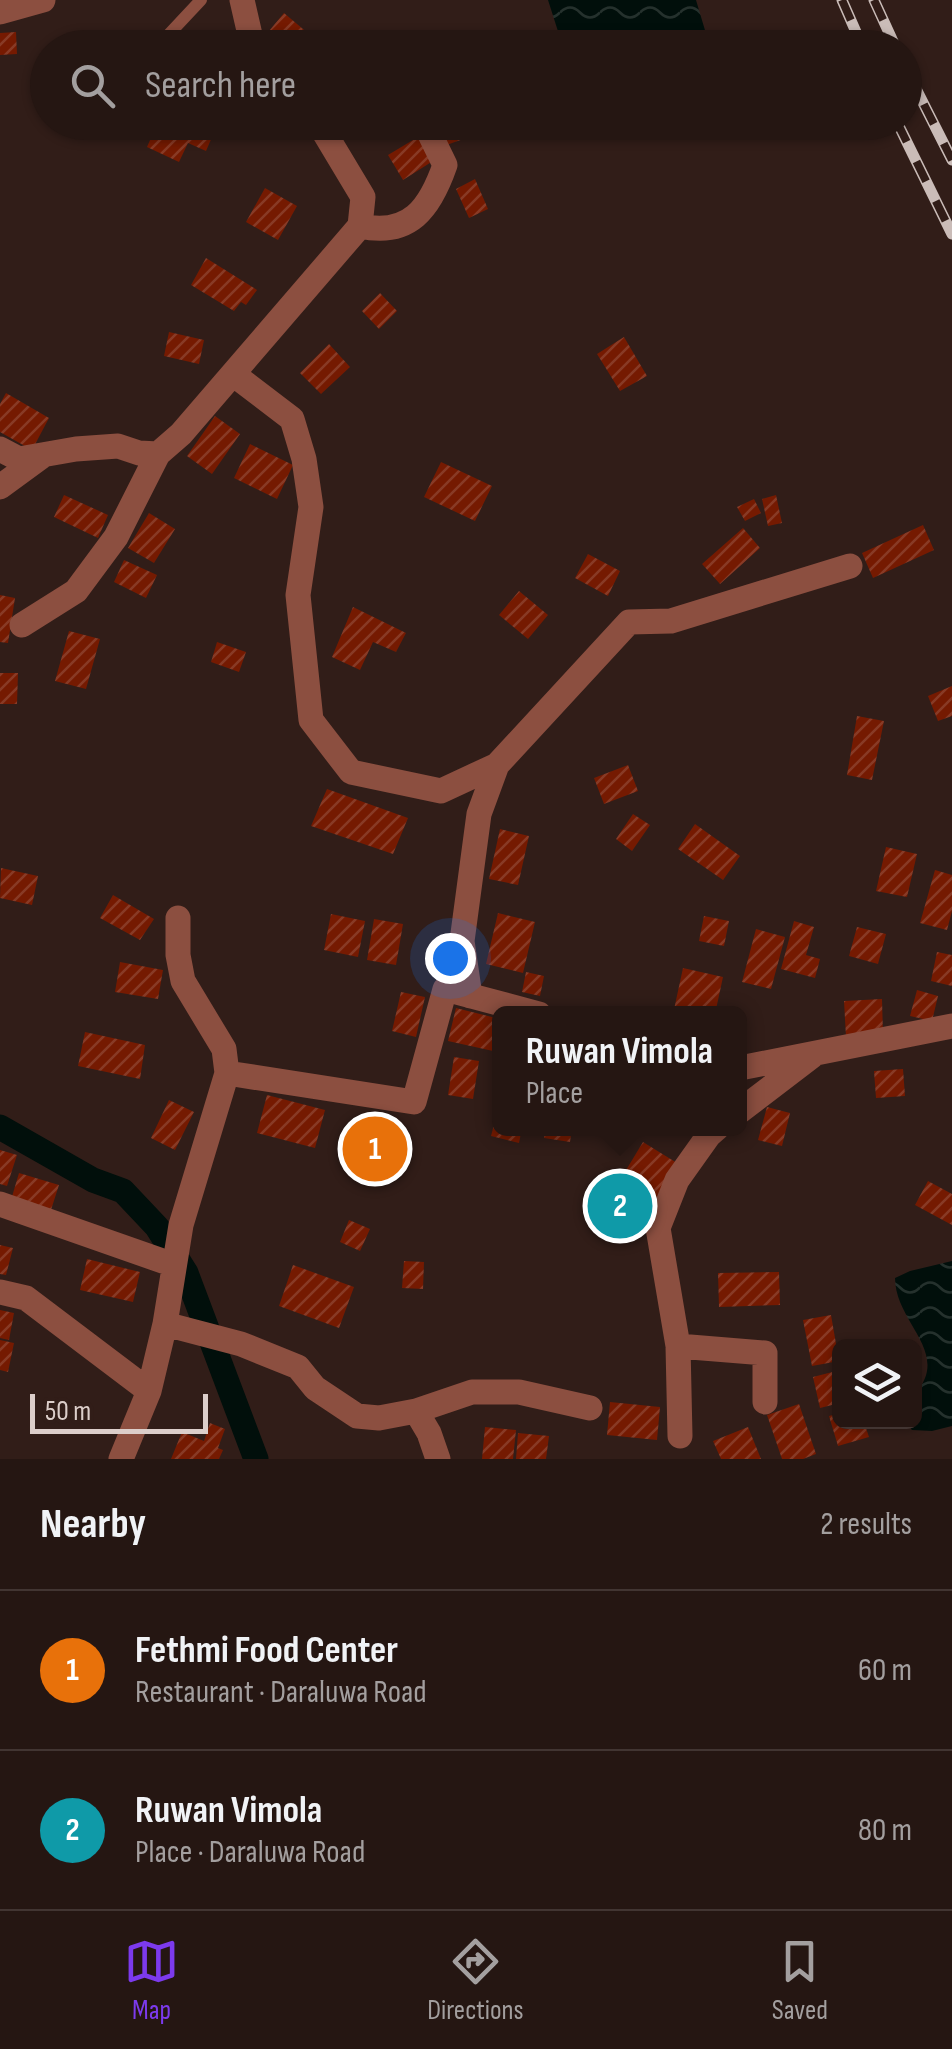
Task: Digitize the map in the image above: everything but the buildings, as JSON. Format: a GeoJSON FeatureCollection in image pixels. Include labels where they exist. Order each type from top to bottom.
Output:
{"type":"FeatureCollection","features":[{"type":"Feature","properties":{"kind":"street"},"geometry":{"type":"LineString","coordinates":[[0,12],[43,0]]}},
{"type":"Feature","properties":{"kind":"street"},"geometry":{"type":"LineString","coordinates":[[242,0],[249,30]]}},
{"type":"Feature","properties":{"kind":"street"},"geometry":{"type":"LineString","coordinates":[[22,625],[76,591],[116,537],[158,454],[234,374],[360,226],[363,196],[329,140]]}},
{"type":"Feature","properties":{"kind":"street"},"geometry":{"type":"LineString","coordinates":[[360,226],[400,228],[436,191],[445,164],[433,140]]}},
{"type":"Feature","properties":{"kind":"street"},"geometry":{"type":"LineString","coordinates":[[234,374],[292,419],[304,459],[311,507],[298,595],[311,720],[351,772],[441,792],[497,765],[629,622],[670,621],[850,566]]}},
{"type":"Feature","properties":{"kind":"street"},"geometry":{"type":"LineString","coordinates":[[0,449],[19,459],[118,446],[158,454]]}},
{"type":"Feature","properties":{"kind":"street"},"geometry":{"type":"LineString","coordinates":[[0,487],[41,457]]}},
{"type":"Feature","properties":{"kind":"street"},"geometry":{"type":"LineString","coordinates":[[470,996],[462,941],[480,814],[497,765]]}},
{"type":"Feature","properties":{"kind":"street"},"geometry":{"type":"LineString","coordinates":[[120,1459],[149,1392],[181,1225],[228,1073],[224,1049],[183,981],[178,956],[178,918]]}},
{"type":"Feature","properties":{"kind":"street"},"geometry":{"type":"LineString","coordinates":[[228,1073],[414,1102],[444,989],[508,1006]]}},
{"type":"Feature","properties":{"kind":"street"},"geometry":{"type":"LineString","coordinates":[[747,1067],[952,1026]]}},
{"type":"Feature","properties":{"kind":"street"},"geometry":{"type":"LineString","coordinates":[[747,1106],[816,1053]]}},
{"type":"Feature","properties":{"kind":"street"},"geometry":{"type":"LineString","coordinates":[[680,1436],[678,1346],[658,1228],[678,1180],[708,1136]]}},
{"type":"Feature","properties":{"kind":"street"},"geometry":{"type":"LineString","coordinates":[[0,1204],[174,1265]]}},
{"type":"Feature","properties":{"kind":"street"},"geometry":{"type":"LineString","coordinates":[[0,1292],[26,1298],[149,1392]]}},
{"type":"Feature","properties":{"kind":"street"},"geometry":{"type":"LineString","coordinates":[[165,1324],[241,1344],[298,1367],[315,1388],[356,1416],[378,1418],[416,1412],[472,1392],[519,1392],[590,1408]]}},
{"type":"Feature","properties":{"kind":"street"},"geometry":{"type":"LineString","coordinates":[[678,1346],[765,1353],[765,1402]]}},
{"type":"Feature","properties":{"kind":"street"},"geometry":{"type":"LineString","coordinates":[[416,1412],[438,1459]]}},
{"type":"Feature","properties":{"kind":"lane"},"geometry":{"type":"LineString","coordinates":[[173,30],[201,0]]}},
{"type":"Feature","properties":{"kind":"water"},"geometry":{"type":"Polygon","coordinates":[[[548,0],[696,0],[705,30],[558,30],[548,0]]]}},
{"type":"Feature","properties":{"kind":"water"},"geometry":{"type":"Polygon","coordinates":[[[952,1261],[952,1426],[932,1431],[911,1429],[922,1429],[922,1384],[927,1364],[922,1339],[897,1294],[895,1278],[952,1261]]]}},
{"type":"Feature","properties":{"kind":"waterway"},"geometry":{"type":"LineString","coordinates":[[0,1127],[93,1180],[123,1191],[157,1227],[186,1273],[256,1459]]}},
{"type":"Feature","properties":{"kind":"railway"},"geometry":{"type":"LineString","coordinates":[[842,0],[855,30]]}},
{"type":"Feature","properties":{"kind":"railway"},"geometry":{"type":"LineString","coordinates":[[874,0],[888,30]]}},
{"type":"Feature","properties":{"kind":"railway"},"geometry":{"type":"LineString","coordinates":[[922,101],[952,160]]}},
{"type":"Feature","properties":{"kind":"railway"},"geometry":{"type":"LineString","coordinates":[[906,140],[952,234]]}},
{"type":"Feature","properties":{"kind":"place","name":"Fethmi Food Center"},"geometry":{"type":"Point","coordinates":[375,1149]}},
{"type":"Feature","properties":{"kind":"place","name":"Ruwan Vimola"},"geometry":{"type":"Point","coordinates":[620,1206]}}]}
